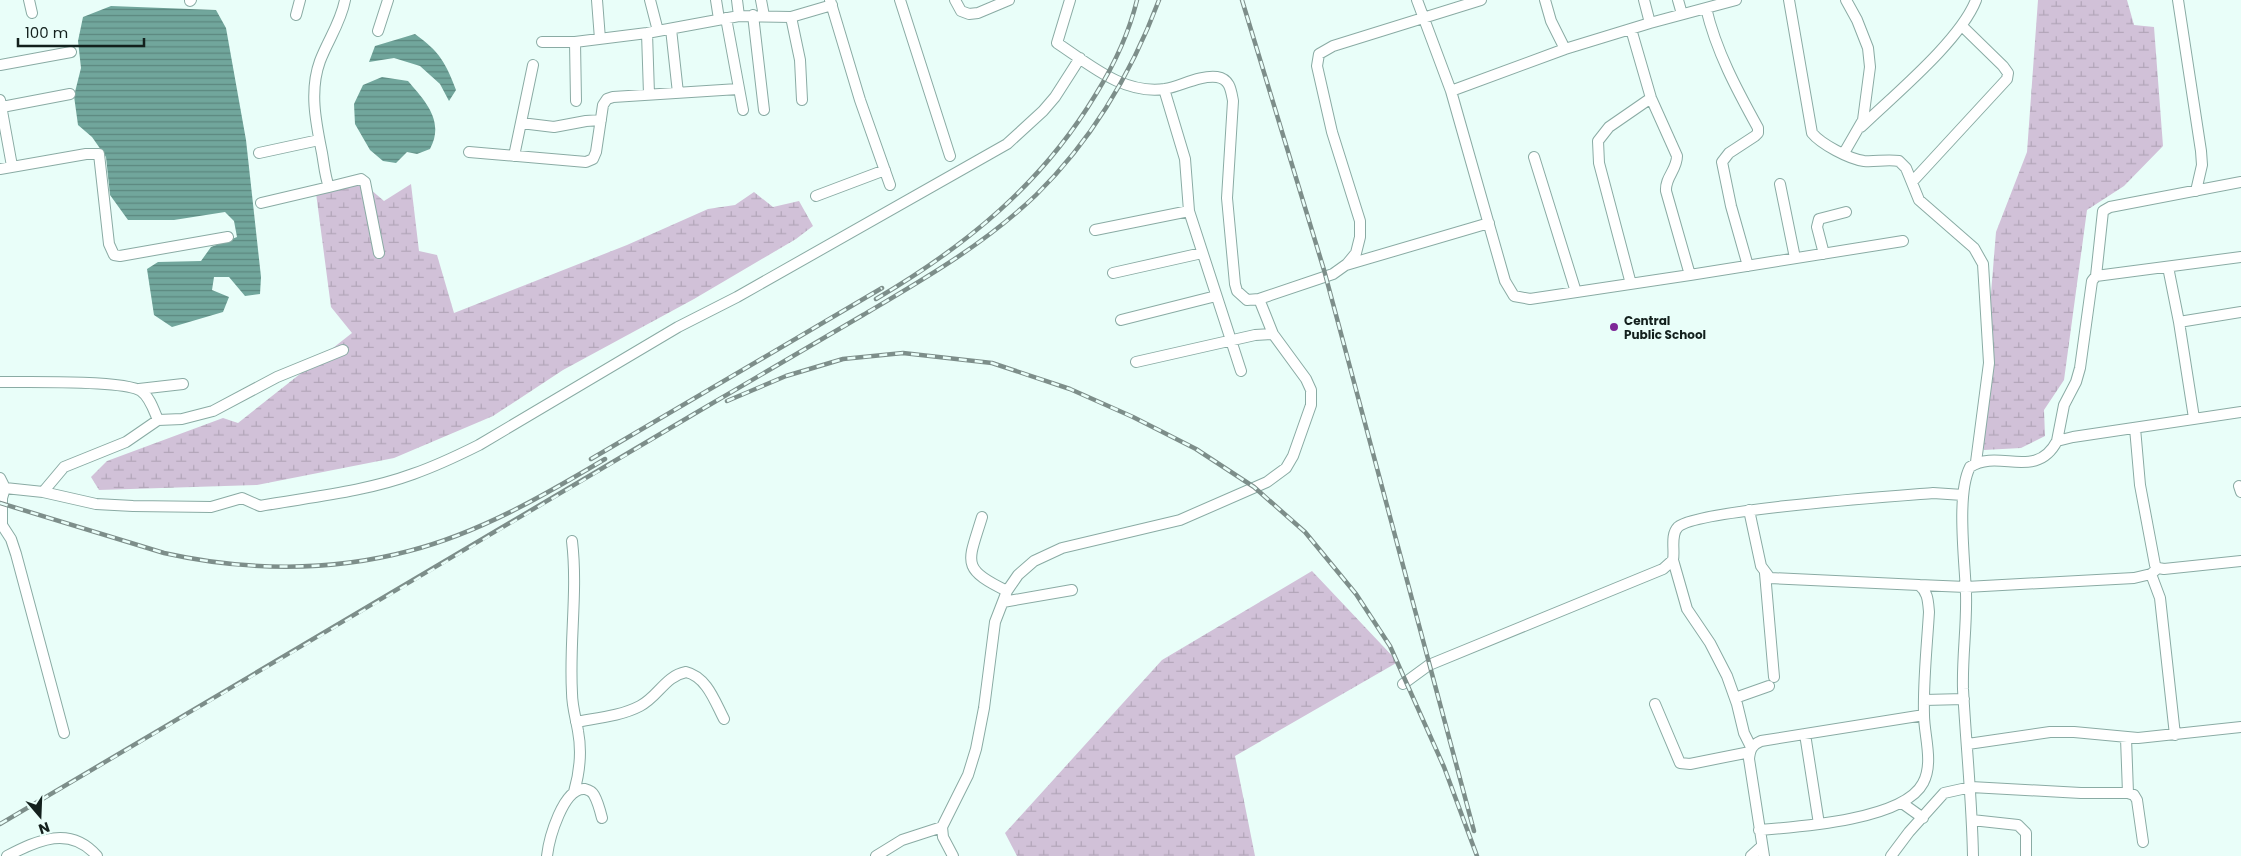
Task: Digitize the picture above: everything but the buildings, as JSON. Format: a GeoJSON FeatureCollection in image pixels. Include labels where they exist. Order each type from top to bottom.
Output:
{"type":"FeatureCollection","features":[{"type":"Feature","properties":{"kind":"street"},"geometry":{"type":"LineString","coordinates":[[29,0],[32,13]]}},
{"type":"Feature","properties":{"kind":"street"},"geometry":{"type":"LineString","coordinates":[[296,14],[300,0]]}},
{"type":"Feature","properties":{"kind":"street"},"geometry":{"type":"LineString","coordinates":[[330,187],[319,140],[315,108],[316,75],[320,60],[340,19],[345,0]]}},
{"type":"Feature","properties":{"kind":"street"},"geometry":{"type":"LineString","coordinates":[[378,31],[388,0]]}},
{"type":"Feature","properties":{"kind":"street"},"geometry":{"type":"LineString","coordinates":[[597,0],[600,39]]}},
{"type":"Feature","properties":{"kind":"street"},"geometry":{"type":"LineString","coordinates":[[650,0],[658,31]]}},
{"type":"Feature","properties":{"kind":"street"},"geometry":{"type":"LineString","coordinates":[[716,0],[722,18],[743,110]]}},
{"type":"Feature","properties":{"kind":"street"},"geometry":{"type":"LineString","coordinates":[[737,0],[739,16]]}},
{"type":"Feature","properties":{"kind":"street"},"geometry":{"type":"LineString","coordinates":[[761,0],[764,16]]}},
{"type":"Feature","properties":{"kind":"street"},"geometry":{"type":"LineString","coordinates":[[900,0],[950,156]]}},
{"type":"Feature","properties":{"kind":"street"},"geometry":{"type":"LineString","coordinates":[[955,0],[961,11],[969,14],[1009,0]]}},
{"type":"Feature","properties":{"kind":"street"},"geometry":{"type":"LineString","coordinates":[[1070,0],[1057,43],[1120,83],[1145,89],[1164,89],[1207,78],[1225,80],[1230,86],[1233,101],[1227,198],[1235,284],[1242,296],[1247,300],[1259,299],[1326,277],[1344,266],[1489,223]]}},
{"type":"Feature","properties":{"kind":"street"},"geometry":{"type":"LineString","coordinates":[[1417,0],[1451,91],[1505,281],[1514,296],[1530,299],[1903,241]]}},
{"type":"Feature","properties":{"kind":"street"},"geometry":{"type":"LineString","coordinates":[[1344,266],[1356,253],[1360,238],[1360,221],[1332,132],[1316,66],[1317,58],[1324,50],[1334,46],[1482,0]]}},
{"type":"Feature","properties":{"kind":"street"},"geometry":{"type":"LineString","coordinates":[[1545,0],[1556,35],[1565,50]]}},
{"type":"Feature","properties":{"kind":"street"},"geometry":{"type":"LineString","coordinates":[[1644,0],[1650,23]]}},
{"type":"Feature","properties":{"kind":"street"},"geometry":{"type":"LineString","coordinates":[[1678,0],[1682,14]]}},
{"type":"Feature","properties":{"kind":"street"},"geometry":{"type":"LineString","coordinates":[[1451,91],[1565,50],[1650,23],[1736,0]]}},
{"type":"Feature","properties":{"kind":"street"},"geometry":{"type":"LineString","coordinates":[[1790,0],[1812,133],[1826,144],[1864,161],[1899,160],[1906,168],[1919,200],[1974,248],[1983,264],[1989,363],[1976,462]]}},
{"type":"Feature","properties":{"kind":"street"},"geometry":{"type":"LineString","coordinates":[[1858,0],[1848,4],[1861,31],[1870,59],[1866,108],[1861,127]]}},
{"type":"Feature","properties":{"kind":"street"},"geometry":{"type":"LineString","coordinates":[[1844,153],[1861,127],[1922,69],[1962,26],[1976,0]]}},
{"type":"Feature","properties":{"kind":"street"},"geometry":{"type":"LineString","coordinates":[[2178,0],[2201,151],[2202,165],[2196,191]]}},
{"type":"Feature","properties":{"kind":"street"},"geometry":{"type":"LineString","coordinates":[[542,42],[575,42],[646,34],[739,16],[791,17],[831,2],[860,100],[890,185]]}},
{"type":"Feature","properties":{"kind":"street"},"geometry":{"type":"LineString","coordinates":[[1706,8],[1716,42],[1737,90],[1758,128],[1758,133],[1730,153],[1722,162],[1731,206],[1748,266]]}},
{"type":"Feature","properties":{"kind":"street"},"geometry":{"type":"LineString","coordinates":[[753,15],[764,110]]}},
{"type":"Feature","properties":{"kind":"street"},"geometry":{"type":"LineString","coordinates":[[791,17],[800,60],[802,100]]}},
{"type":"Feature","properties":{"kind":"street"},"geometry":{"type":"LineString","coordinates":[[1912,182],[2007,79],[2008,73],[2003,66],[1962,26]]}},
{"type":"Feature","properties":{"kind":"street"},"geometry":{"type":"LineString","coordinates":[[671,29],[678,93]]}},
{"type":"Feature","properties":{"kind":"street"},"geometry":{"type":"LineString","coordinates":[[1631,29],[1651,98],[1677,156],[1676,167],[1666,182],[1666,191],[1690,275]]}},
{"type":"Feature","properties":{"kind":"street"},"geometry":{"type":"LineString","coordinates":[[646,34],[649,94]]}},
{"type":"Feature","properties":{"kind":"street"},"geometry":{"type":"LineString","coordinates":[[575,42],[576,101]]}},
{"type":"Feature","properties":{"kind":"street"},"geometry":{"type":"LineString","coordinates":[[0,66],[71,52]]}},
{"type":"Feature","properties":{"kind":"street"},"geometry":{"type":"LineString","coordinates":[[5,488],[43,492],[96,504],[211,507],[242,498],[260,506],[383,483],[412,475],[479,445],[580,387],[609,366],[736,297],[1007,144],[1044,111],[1080,58]]}},
{"type":"Feature","properties":{"kind":"street"},"geometry":{"type":"LineString","coordinates":[[514,156],[533,65]]}},
{"type":"Feature","properties":{"kind":"street"},"geometry":{"type":"LineString","coordinates":[[469,152],[586,162],[593,159],[596,152],[603,105],[607,99],[649,94],[738,89]]}},
{"type":"Feature","properties":{"kind":"street"},"geometry":{"type":"LineString","coordinates":[[1164,89],[1185,158],[1189,211],[1241,372]]}},
{"type":"Feature","properties":{"kind":"street"},"geometry":{"type":"LineString","coordinates":[[12,166],[1,104],[70,94]]}},
{"type":"Feature","properties":{"kind":"street"},"geometry":{"type":"LineString","coordinates":[[1631,284],[1599,163],[1598,148],[1601,135],[1609,127],[1651,98]]}},
{"type":"Feature","properties":{"kind":"street"},"geometry":{"type":"LineString","coordinates":[[521,123],[554,127],[586,120],[601,120]]}},
{"type":"Feature","properties":{"kind":"street"},"geometry":{"type":"LineString","coordinates":[[259,153],[319,140]]}},
{"type":"Feature","properties":{"kind":"street"},"geometry":{"type":"LineString","coordinates":[[0,169],[86,154],[99,154],[109,244],[114,255],[120,256],[228,236]]}},
{"type":"Feature","properties":{"kind":"street"},"geometry":{"type":"LineString","coordinates":[[1534,157],[1576,292]]}},
{"type":"Feature","properties":{"kind":"street"},"geometry":{"type":"LineString","coordinates":[[816,196],[885,170]]}},
{"type":"Feature","properties":{"kind":"street"},"geometry":{"type":"LineString","coordinates":[[261,203],[360,179],[365,182],[379,253]]}},
{"type":"Feature","properties":{"kind":"street"},"geometry":{"type":"LineString","coordinates":[[1973,856],[1963,656],[1966,587],[1963,495],[1966,475],[1970,466],[1985,460],[2028,462],[2039,460],[2048,454],[2057,441],[2064,405],[2076,382],[2080,368],[2092,281],[2096,276],[2103,211],[2110,207],[2241,182]]}},
{"type":"Feature","properties":{"kind":"street"},"geometry":{"type":"LineString","coordinates":[[1780,184],[1795,258]]}},
{"type":"Feature","properties":{"kind":"street"},"geometry":{"type":"LineString","coordinates":[[1095,230],[1189,211]]}},
{"type":"Feature","properties":{"kind":"street"},"geometry":{"type":"LineString","coordinates":[[1824,254],[1817,227],[1819,219],[1846,212]]}},
{"type":"Feature","properties":{"kind":"street"},"geometry":{"type":"LineString","coordinates":[[1113,273],[1202,253]]}},
{"type":"Feature","properties":{"kind":"street"},"geometry":{"type":"LineString","coordinates":[[2096,276],[2241,257]]}},
{"type":"Feature","properties":{"kind":"street"},"geometry":{"type":"LineString","coordinates":[[2168,267],[2179,322],[2194,418]]}},
{"type":"Feature","properties":{"kind":"street"},"geometry":{"type":"LineString","coordinates":[[1121,320],[1216,296]]}},
{"type":"Feature","properties":{"kind":"street"},"geometry":{"type":"LineString","coordinates":[[954,856],[943,837],[942,827],[968,775],[976,749],[984,708],[995,622],[1006,591],[1018,575],[1034,561],[1062,548],[1180,520],[1266,482],[1286,468],[1293,456],[1312,398],[1306,379],[1273,334],[1259,299]]}},
{"type":"Feature","properties":{"kind":"street"},"geometry":{"type":"LineString","coordinates":[[2179,322],[2241,312]]}},
{"type":"Feature","properties":{"kind":"street"},"geometry":{"type":"LineString","coordinates":[[1136,362],[1231,342],[1255,335],[1273,334]]}},
{"type":"Feature","properties":{"kind":"street"},"geometry":{"type":"LineString","coordinates":[[43,492],[64,467],[126,442],[158,420],[182,419],[213,411],[277,376],[343,350]]}},
{"type":"Feature","properties":{"kind":"street"},"geometry":{"type":"LineString","coordinates":[[0,382],[108,384],[139,389],[183,384]]}},
{"type":"Feature","properties":{"kind":"street"},"geometry":{"type":"LineString","coordinates":[[139,389],[146,394],[158,420]]}},
{"type":"Feature","properties":{"kind":"street"},"geometry":{"type":"LineString","coordinates":[[2057,441],[2241,412]]}},
{"type":"Feature","properties":{"kind":"street"},"geometry":{"type":"LineString","coordinates":[[2136,428],[2140,486],[2160,598],[2175,734]]}},
{"type":"Feature","properties":{"kind":"street"},"geometry":{"type":"LineString","coordinates":[[0,478],[5,488],[2,498],[1,522],[16,554],[64,733]]}},
{"type":"Feature","properties":{"kind":"street"},"geometry":{"type":"LineString","coordinates":[[1751,856],[1763,851],[1749,759],[1750,749],[1735,698],[1718,657],[1687,609],[1673,560],[1674,535],[1681,525],[1749,510],[1925,494],[1963,495]]}},
{"type":"Feature","properties":{"kind":"street"},"geometry":{"type":"LineString","coordinates":[[1749,510],[1761,566],[1770,578],[1780,580],[1966,587],[2134,578],[2155,571],[2241,561]]}},
{"type":"Feature","properties":{"kind":"street"},"geometry":{"type":"LineString","coordinates":[[982,517],[970,557],[971,566],[985,580],[1006,591]]}},
{"type":"Feature","properties":{"kind":"street"},"geometry":{"type":"LineString","coordinates":[[572,541],[575,596],[572,695],[580,762],[574,792]]}},
{"type":"Feature","properties":{"kind":"street"},"geometry":{"type":"LineString","coordinates":[[1403,684],[1429,665],[1663,569],[1673,560]]}},
{"type":"Feature","properties":{"kind":"street"},"geometry":{"type":"LineString","coordinates":[[1735,698],[1771,681],[1765,573]]}},
{"type":"Feature","properties":{"kind":"street"},"geometry":{"type":"LineString","coordinates":[[1759,830],[1819,824],[1871,814],[1902,803],[1918,791],[1926,775],[1924,700],[1929,612],[1927,595],[1919,585]]}},
{"type":"Feature","properties":{"kind":"street"},"geometry":{"type":"LineString","coordinates":[[1002,602],[1072,590]]}},
{"type":"Feature","properties":{"kind":"street"},"geometry":{"type":"LineString","coordinates":[[576,722],[625,712],[641,706],[673,677],[686,672],[699,677],[724,719]]}},
{"type":"Feature","properties":{"kind":"street"},"geometry":{"type":"LineString","coordinates":[[1924,700],[1964,699]]}},
{"type":"Feature","properties":{"kind":"street"},"geometry":{"type":"LineString","coordinates":[[1655,704],[1680,763],[1690,764],[1750,749],[1761,741],[1924,715]]}},
{"type":"Feature","properties":{"kind":"street"},"geometry":{"type":"LineString","coordinates":[[1968,744],[2050,732],[2074,732],[2126,738],[2241,727]]}},
{"type":"Feature","properties":{"kind":"street"},"geometry":{"type":"LineString","coordinates":[[1805,734],[1819,824]]}},
{"type":"Feature","properties":{"kind":"street"},"geometry":{"type":"LineString","coordinates":[[2126,738],[2128,793]]}},
{"type":"Feature","properties":{"kind":"street"},"geometry":{"type":"LineString","coordinates":[[1891,856],[1944,793],[1970,787],[2128,793],[2134,795],[2137,800],[2143,842]]}},
{"type":"Feature","properties":{"kind":"street"},"geometry":{"type":"LineString","coordinates":[[547,856],[562,806],[574,792],[581,789],[591,791],[594,794],[602,818]]}},
{"type":"Feature","properties":{"kind":"street"},"geometry":{"type":"LineString","coordinates":[[1902,803],[1923,818]]}},
{"type":"Feature","properties":{"kind":"street"},"geometry":{"type":"LineString","coordinates":[[1972,820],[2018,825],[2026,833],[2026,856]]}},
{"type":"Feature","properties":{"kind":"street"},"geometry":{"type":"LineString","coordinates":[[876,856],[902,840],[942,827]]}},
{"type":"Feature","properties":{"kind":"street"},"geometry":{"type":"LineString","coordinates":[[8,856],[42,841],[60,837],[82,842],[97,856]]}},
{"type":"Feature","properties":{"kind":"green space"},"geometry":{"type":"Polygon","coordinates":[[[2038,0],[2127,0],[2134,25],[2154,27],[2163,146],[2124,186],[2087,210],[2064,380],[2044,410],[2045,436],[2021,448],[1984,450],[1979,441],[1996,232],[2027,152],[2038,0]]]}},
{"type":"Feature","properties":{"kind":"green space"},"geometry":{"type":"Polygon","coordinates":[[[363,183],[384,201],[411,184],[419,251],[437,255],[454,313],[627,245],[708,209],[735,205],[754,192],[773,207],[799,201],[813,226],[796,239],[694,299],[563,370],[493,416],[394,458],[257,485],[99,490],[91,477],[107,461],[223,418],[238,423],[352,333],[331,307],[316,193],[363,183]]]}},
{"type":"Feature","properties":{"kind":"green space"},"geometry":{"type":"Polygon","coordinates":[[[1312,571],[1398,662],[1235,756],[1255,856],[1017,856],[1005,833],[1162,660],[1312,571]]]}},
{"type":"Feature","properties":{"kind":"shaded area"},"geometry":{"type":"Polygon","coordinates":[[[111,6],[216,10],[226,28],[246,140],[261,277],[260,294],[245,296],[229,277],[214,277],[212,290],[229,297],[223,312],[172,327],[154,315],[147,269],[158,262],[201,261],[211,247],[237,237],[234,221],[225,212],[174,220],[128,220],[110,195],[106,157],[92,137],[78,125],[74,96],[81,68],[78,41],[83,17],[111,6]]]}},
{"type":"Feature","properties":{"kind":"shaded area"},"geometry":{"type":"Polygon","coordinates":[[[415,34],[436,52],[449,72],[456,90],[449,101],[440,84],[420,66],[394,58],[369,62],[375,46],[415,34]]]}},
{"type":"Feature","properties":{"kind":"shaded area"},"geometry":{"type":"Polygon","coordinates":[[[382,77],[408,81],[421,96],[434,120],[434,139],[430,149],[417,154],[407,152],[396,163],[383,161],[370,150],[355,124],[354,104],[363,85],[382,77]]]}},
{"type":"Feature","properties":{"kind":"railway"},"geometry":{"type":"LineString","coordinates":[[876,299],[909,279],[971,235],[1000,210],[1052,157],[1075,126],[1109,72],[1125,37],[1137,0]]}},
{"type":"Feature","properties":{"kind":"railway"},"geometry":{"type":"LineString","coordinates":[[0,824],[886,302],[975,245],[1036,195],[1075,152],[1092,129],[1123,79],[1159,0]]}},
{"type":"Feature","properties":{"kind":"railway"},"geometry":{"type":"LineString","coordinates":[[1242,0],[1324,270],[1474,831]]}},
{"type":"Feature","properties":{"kind":"railway"},"geometry":{"type":"LineString","coordinates":[[591,459],[882,288]]}},
{"type":"Feature","properties":{"kind":"railway"},"geometry":{"type":"LineString","coordinates":[[727,401],[786,376],[843,359],[903,353],[992,363],[1070,389],[1133,417],[1196,449],[1254,487],[1305,532],[1356,594],[1390,646],[1444,767],[1477,856]]}},
{"type":"Feature","properties":{"kind":"railway"},"geometry":{"type":"LineString","coordinates":[[0,503],[164,553],[194,559],[256,566],[318,566],[379,558],[409,551],[460,534],[534,500],[605,459]]}},
{"type":"Feature","properties":{"kind":"place","name":"Central Public School"},"geometry":{"type":"Point","coordinates":[1614,327]}}]}
